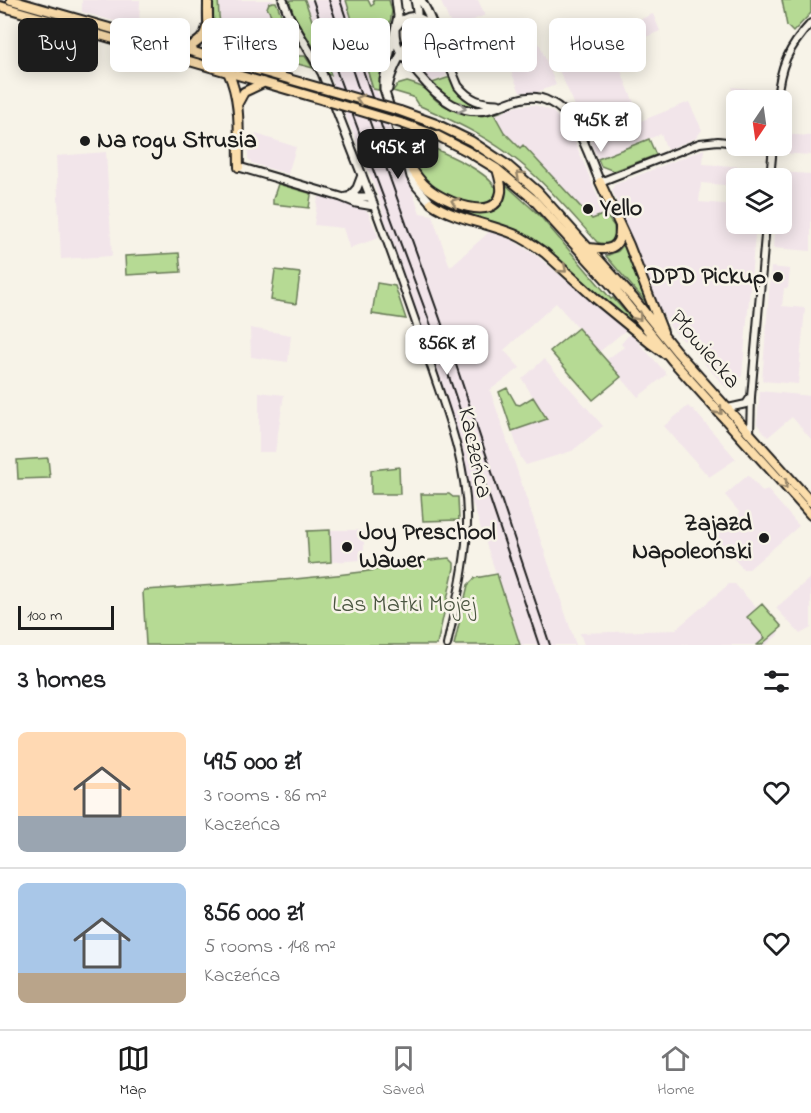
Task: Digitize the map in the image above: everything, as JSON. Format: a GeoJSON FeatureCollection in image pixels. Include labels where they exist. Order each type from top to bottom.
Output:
{"type":"FeatureCollection","features":[{"type":"Feature","properties":{"kind":"main road","name":"Płowiecka"},"geometry":{"type":"LineString","coordinates":[[11,0],[110,28]]}},
{"type":"Feature","properties":{"kind":"main road"},"geometry":{"type":"LineString","coordinates":[[208,0],[208,18]]}},
{"type":"Feature","properties":{"kind":"main road","name":"Kaczeńca"},"geometry":{"type":"LineString","coordinates":[[283,0],[289,16],[318,64],[374,206]]}},
{"type":"Feature","properties":{"kind":"main road"},"geometry":{"type":"LineString","coordinates":[[396,0],[398,16],[384,89],[408,161],[411,177],[417,187],[431,203],[445,210],[506,231],[530,242],[672,360]]}},
{"type":"Feature","properties":{"kind":"main road"},"geometry":{"type":"LineString","coordinates":[[386,100],[392,73],[417,17],[415,0]]}},
{"type":"Feature","properties":{"kind":"main road"},"geometry":{"type":"LineString","coordinates":[[421,0],[430,18]]}},
{"type":"Feature","properties":{"kind":"main road","name":"Płowiecka"},"geometry":{"type":"LineString","coordinates":[[0,6],[202,64]]}},
{"type":"Feature","properties":{"kind":"main road"},"geometry":{"type":"LineString","coordinates":[[401,53],[395,41],[395,30],[405,18],[417,17]]}},
{"type":"Feature","properties":{"kind":"main road"},"geometry":{"type":"LineString","coordinates":[[392,73],[396,68],[402,66]]}},
{"type":"Feature","properties":{"kind":"main road","name":"Płowiecka"},"geometry":{"type":"LineString","coordinates":[[228,72],[404,124],[447,140],[497,169],[543,208],[612,286],[672,360],[811,515]]}},
{"type":"Feature","properties":{"kind":"main road"},"geometry":{"type":"LineString","coordinates":[[228,72],[234,85],[238,104],[239,168],[345,197],[356,203],[374,206]]}},
{"type":"Feature","properties":{"kind":"main road","name":"Płowiecka"},"geometry":{"type":"LineString","coordinates":[[264,72],[400,111],[451,130],[477,144],[514,170],[537,191],[589,248],[666,339],[811,502]]}},
{"type":"Feature","properties":{"kind":"main road"},"geometry":{"type":"LineString","coordinates":[[417,72],[427,86],[453,106],[478,110],[496,107],[518,99],[536,98],[551,102],[568,115],[579,133],[619,223],[666,339]]}},
{"type":"Feature","properties":{"kind":"main road"},"geometry":{"type":"LineString","coordinates":[[452,72],[464,93],[475,101],[504,104]]}},
{"type":"Feature","properties":{"kind":"main road"},"geometry":{"type":"LineString","coordinates":[[238,104],[244,92],[263,83]]}},
{"type":"Feature","properties":{"kind":"main road"},"geometry":{"type":"LineString","coordinates":[[408,161],[418,178],[432,191],[450,201],[473,208],[488,207],[500,197],[501,189],[497,169]]}},
{"type":"Feature","properties":{"kind":"main road"},"geometry":{"type":"LineString","coordinates":[[345,197],[357,188],[362,175]]}},
{"type":"Feature","properties":{"kind":"main road"},"geometry":{"type":"LineString","coordinates":[[345,197],[370,197]]}},
{"type":"Feature","properties":{"kind":"main road"},"geometry":{"type":"LineString","coordinates":[[589,248],[603,250],[615,245],[620,239],[619,223]]}},
{"type":"Feature","properties":{"kind":"street"},"geometry":{"type":"LineString","coordinates":[[779,90],[782,70],[789,52],[796,39],[811,23]]}},
{"type":"Feature","properties":{"kind":"street"},"geometry":{"type":"LineString","coordinates":[[600,183],[700,143],[726,142]]}},
{"type":"Feature","properties":{"kind":"street","name":"Kaczeńca"},"geometry":{"type":"LineString","coordinates":[[374,206],[457,443],[462,472],[467,526],[457,600],[447,645]]}},
{"type":"Feature","properties":{"kind":"street"},"geometry":{"type":"LineString","coordinates":[[750,433],[765,234]]}},
{"type":"Feature","properties":{"kind":"street"},"geometry":{"type":"LineString","coordinates":[[728,408],[746,404],[751,397]]}},
{"type":"Feature","properties":{"kind":"shaded area"},"geometry":{"type":"Polygon","coordinates":[[[82,0],[140,0],[139,18],[110,18],[110,20],[82,12],[82,0]]]}},
{"type":"Feature","properties":{"kind":"shaded area"},"geometry":{"type":"Polygon","coordinates":[[[218,0],[273,0],[280,18],[220,18],[218,0]]]}},
{"type":"Feature","properties":{"kind":"shaded area"},"geometry":{"type":"Polygon","coordinates":[[[305,0],[346,0],[352,18],[311,18],[305,0]]]}},
{"type":"Feature","properties":{"kind":"shaded area"},"geometry":{"type":"Polygon","coordinates":[[[478,0],[485,15],[478,18],[448,18],[441,2],[478,0]]]}},
{"type":"Feature","properties":{"kind":"shaded area"},"geometry":{"type":"Polygon","coordinates":[[[653,14],[660,31],[646,37],[646,18],[643,18],[653,14]]]}},
{"type":"Feature","properties":{"kind":"shaded area"},"geometry":{"type":"Polygon","coordinates":[[[539,43],[556,85],[537,92],[520,92],[511,72],[537,72],[537,44],[539,43]]]}},
{"type":"Feature","properties":{"kind":"shaded area"},"geometry":{"type":"Polygon","coordinates":[[[329,72],[368,72],[420,213],[432,215],[450,267],[489,232],[497,234],[512,240],[537,256],[626,330],[599,352],[556,303],[504,350],[520,368],[490,390],[576,645],[520,645],[468,490],[458,433],[382,208],[329,72]]]}},
{"type":"Feature","properties":{"kind":"shaded area"},"geometry":{"type":"Polygon","coordinates":[[[420,72],[448,73],[430,82],[420,72]]]}},
{"type":"Feature","properties":{"kind":"shaded area"},"geometry":{"type":"Polygon","coordinates":[[[560,72],[621,72],[634,103],[583,123],[560,72]]]}},
{"type":"Feature","properties":{"kind":"shaded area"},"geometry":{"type":"Polygon","coordinates":[[[732,87],[759,90],[732,90],[732,87]]]}},
{"type":"Feature","properties":{"kind":"shaded area"},"geometry":{"type":"Polygon","coordinates":[[[689,102],[702,130],[696,138],[667,150],[661,134],[598,159],[590,141],[689,102]]]}},
{"type":"Feature","properties":{"kind":"shaded area"},"geometry":{"type":"Polygon","coordinates":[[[535,105],[552,111],[565,124],[567,123],[605,214],[592,219],[524,146],[520,148],[504,132],[493,114],[518,106],[535,105]]]}},
{"type":"Feature","properties":{"kind":"shaded area"},"geometry":{"type":"Polygon","coordinates":[[[247,134],[256,134],[296,147],[288,174],[251,163],[248,159],[247,134]]]}},
{"type":"Feature","properties":{"kind":"shaded area"},"geometry":{"type":"Polygon","coordinates":[[[792,135],[811,136],[811,155],[792,154],[792,135]]]}},
{"type":"Feature","properties":{"kind":"shaded area"},"geometry":{"type":"Polygon","coordinates":[[[704,149],[703,164],[761,168],[726,168],[726,185],[701,183],[699,202],[726,204],[726,234],[755,234],[742,376],[727,389],[687,344],[695,335],[693,334],[684,341],[671,328],[662,313],[612,190],[614,185],[704,149]]]}},
{"type":"Feature","properties":{"kind":"shaded area"},"geometry":{"type":"Polygon","coordinates":[[[106,152],[112,256],[61,259],[56,156],[106,152]]]}},
{"type":"Feature","properties":{"kind":"shaded area"},"geometry":{"type":"Polygon","coordinates":[[[792,173],[811,174],[811,251],[773,248],[774,234],[792,234],[792,173]]]}},
{"type":"Feature","properties":{"kind":"shaded area"},"geometry":{"type":"Polygon","coordinates":[[[321,196],[368,212],[379,238],[352,247],[350,250],[343,228],[314,225],[318,198],[321,196]]]}},
{"type":"Feature","properties":{"kind":"shaded area"},"geometry":{"type":"Polygon","coordinates":[[[771,267],[790,269],[788,288],[784,288],[782,306],[805,308],[798,384],[762,381],[771,267]]]}},
{"type":"Feature","properties":{"kind":"shaded area"},"geometry":{"type":"Polygon","coordinates":[[[250,328],[291,335],[288,362],[251,357],[250,328]]]}},
{"type":"Feature","properties":{"kind":"shaded area"},"geometry":{"type":"Polygon","coordinates":[[[630,333],[667,374],[638,397],[606,360],[624,347],[621,344],[630,333]]]}},
{"type":"Feature","properties":{"kind":"shaded area"},"geometry":{"type":"Polygon","coordinates":[[[544,359],[603,426],[572,451],[526,465],[521,458],[512,431],[547,419],[522,379],[544,359]]]}},
{"type":"Feature","properties":{"kind":"shaded area"},"geometry":{"type":"Polygon","coordinates":[[[760,391],[811,396],[811,439],[792,417],[768,437],[757,424],[760,391]]]}},
{"type":"Feature","properties":{"kind":"shaded area"},"geometry":{"type":"Polygon","coordinates":[[[259,392],[284,395],[275,452],[259,452],[259,392]]]}},
{"type":"Feature","properties":{"kind":"shaded area"},"geometry":{"type":"Polygon","coordinates":[[[688,406],[736,459],[709,477],[664,426],[688,406]]]}},
{"type":"Feature","properties":{"kind":"shaded area"},"geometry":{"type":"Polygon","coordinates":[[[748,475],[763,492],[767,489],[799,526],[749,569],[743,569],[715,537],[740,513],[725,495],[748,475]]]}},
{"type":"Feature","properties":{"kind":"shaded area","name":"Joy Preschool Wawer"},"geometry":{"type":"Polygon","coordinates":[[[330,530],[364,530],[362,560],[331,562],[330,530]]]}},
{"type":"Feature","properties":{"kind":"shaded area"},"geometry":{"type":"Polygon","coordinates":[[[811,577],[811,628],[800,634],[776,608],[811,577]]]}},
{"type":"Feature","properties":{"kind":"shaded area"},"geometry":{"type":"Polygon","coordinates":[[[729,584],[735,584],[778,632],[778,635],[766,645],[584,645],[580,633],[675,630],[729,584]]]}},
{"type":"Feature","properties":{"kind":"green space"},"geometry":{"type":"Polygon","coordinates":[[[213,0],[218,0],[220,18],[214,18],[213,0]]]}},
{"type":"Feature","properties":{"kind":"green space"},"geometry":{"type":"Polygon","coordinates":[[[289,0],[305,0],[311,18],[311,43],[299,24],[299,18],[295,18],[289,0]]]}},
{"type":"Feature","properties":{"kind":"green space"},"geometry":{"type":"Polygon","coordinates":[[[346,0],[368,0],[371,6],[374,4],[373,0],[389,0],[392,11],[390,22],[390,18],[351,18],[346,0]]]}},
{"type":"Feature","properties":{"kind":"green space"},"geometry":{"type":"Polygon","coordinates":[[[782,0],[811,0],[811,13],[793,32],[787,26],[782,0]]]}},
{"type":"Feature","properties":{"kind":"green space"},"geometry":{"type":"Polygon","coordinates":[[[276,2],[283,18],[272,18],[267,8],[269,3],[276,2]]]}},
{"type":"Feature","properties":{"kind":"green space"},"geometry":{"type":"Polygon","coordinates":[[[299,56],[305,56],[311,67],[299,64],[299,56]]]}},
{"type":"Feature","properties":{"kind":"green space"},"geometry":{"type":"Polygon","coordinates":[[[368,72],[381,72],[379,90],[373,89],[368,72]]]}},
{"type":"Feature","properties":{"kind":"green space"},"geometry":{"type":"Polygon","coordinates":[[[450,78],[458,92],[475,106],[452,100],[431,86],[432,83],[450,78]]]}},
{"type":"Feature","properties":{"kind":"green space"},"geometry":{"type":"Polygon","coordinates":[[[407,82],[424,88],[437,101],[453,110],[478,113],[504,108],[505,110],[494,114],[504,132],[520,148],[523,145],[592,219],[605,214],[614,226],[615,238],[607,243],[597,242],[541,182],[507,153],[464,127],[418,105],[413,97],[393,91],[397,85],[407,82]]]}},
{"type":"Feature","properties":{"kind":"green space"},"geometry":{"type":"Polygon","coordinates":[[[649,139],[656,155],[614,171],[601,166],[598,159],[649,139]]]}},
{"type":"Feature","properties":{"kind":"green space"},"geometry":{"type":"Polygon","coordinates":[[[407,141],[425,149],[431,147],[475,169],[497,187],[493,197],[487,203],[466,203],[434,188],[416,170],[409,155],[407,141]]]}},
{"type":"Feature","properties":{"kind":"green space"},"geometry":{"type":"Polygon","coordinates":[[[418,183],[442,202],[465,211],[476,212],[496,207],[502,198],[505,184],[539,215],[611,299],[613,298],[634,322],[545,248],[512,230],[445,207],[430,196],[418,183]]]}},
{"type":"Feature","properties":{"kind":"green space"},"geometry":{"type":"Polygon","coordinates":[[[278,184],[309,193],[311,195],[309,208],[273,204],[278,184]]]}},
{"type":"Feature","properties":{"kind":"green space"},"geometry":{"type":"Polygon","coordinates":[[[625,243],[649,306],[606,256],[618,251],[625,243]]]}},
{"type":"Feature","properties":{"kind":"green space"},"geometry":{"type":"Polygon","coordinates":[[[179,253],[181,272],[126,275],[125,256],[179,253]]]}},
{"type":"Feature","properties":{"kind":"green space"},"geometry":{"type":"Polygon","coordinates":[[[275,270],[300,273],[296,304],[271,300],[275,270]]]}},
{"type":"Feature","properties":{"kind":"green space"},"geometry":{"type":"Polygon","coordinates":[[[377,283],[395,286],[406,319],[372,314],[377,283]]]}},
{"type":"Feature","properties":{"kind":"green space"},"geometry":{"type":"Polygon","coordinates":[[[578,328],[621,377],[593,400],[550,351],[578,328]]]}},
{"type":"Feature","properties":{"kind":"green space"},"geometry":{"type":"Polygon","coordinates":[[[507,388],[516,404],[520,405],[533,397],[547,419],[512,431],[499,392],[507,388]]]}},
{"type":"Feature","properties":{"kind":"green space"},"geometry":{"type":"Polygon","coordinates":[[[48,458],[50,478],[18,479],[17,460],[48,458]]]}},
{"type":"Feature","properties":{"kind":"green space"},"geometry":{"type":"Polygon","coordinates":[[[399,467],[400,494],[371,494],[371,470],[399,467]]]}},
{"type":"Feature","properties":{"kind":"green space"},"geometry":{"type":"Polygon","coordinates":[[[421,494],[449,494],[458,497],[459,520],[423,521],[421,494]]]}},
{"type":"Feature","properties":{"kind":"green space"},"geometry":{"type":"Polygon","coordinates":[[[330,530],[331,562],[309,564],[307,531],[330,530]]]}},
{"type":"Feature","properties":{"kind":"green space","name":"Las Matki Mojej"},"geometry":{"type":"Polygon","coordinates":[[[449,558],[454,563],[454,568],[437,645],[146,645],[143,592],[145,590],[335,575],[449,558]]]}},
{"type":"Feature","properties":{"kind":"green space"},"geometry":{"type":"Polygon","coordinates":[[[497,574],[520,645],[454,645],[468,585],[475,578],[497,574]]]}},
{"type":"Feature","properties":{"kind":"green space"},"geometry":{"type":"Polygon","coordinates":[[[762,604],[782,627],[761,645],[757,645],[765,638],[747,617],[762,604]]]}},
{"type":"Feature","properties":{"kind":"railway"},"geometry":{"type":"LineString","coordinates":[[313,0],[339,78],[439,347],[539,645]]}},
{"type":"Feature","properties":{"kind":"railway"},"geometry":{"type":"LineString","coordinates":[[329,0],[449,344],[550,645]]}},
{"type":"Feature","properties":{"kind":"railway"},"geometry":{"type":"LineString","coordinates":[[340,0],[393,161]]}},
{"type":"Feature","properties":{"kind":"place","name":"Na rogu Strusia"},"geometry":{"type":"Point","coordinates":[85,141]}},
{"type":"Feature","properties":{"kind":"place","name":"Yello"},"geometry":{"type":"Point","coordinates":[588,209]}},
{"type":"Feature","properties":{"kind":"place","name":"DPD Pickup"},"geometry":{"type":"Point","coordinates":[778,277]}},
{"type":"Feature","properties":{"kind":"place","name":"Zajazd Napoleoński"},"geometry":{"type":"Point","coordinates":[764,538]}},
{"type":"Feature","properties":{"kind":"place","name":"Joy Preschool Wawer"},"geometry":{"type":"Point","coordinates":[347,547]}}]}
